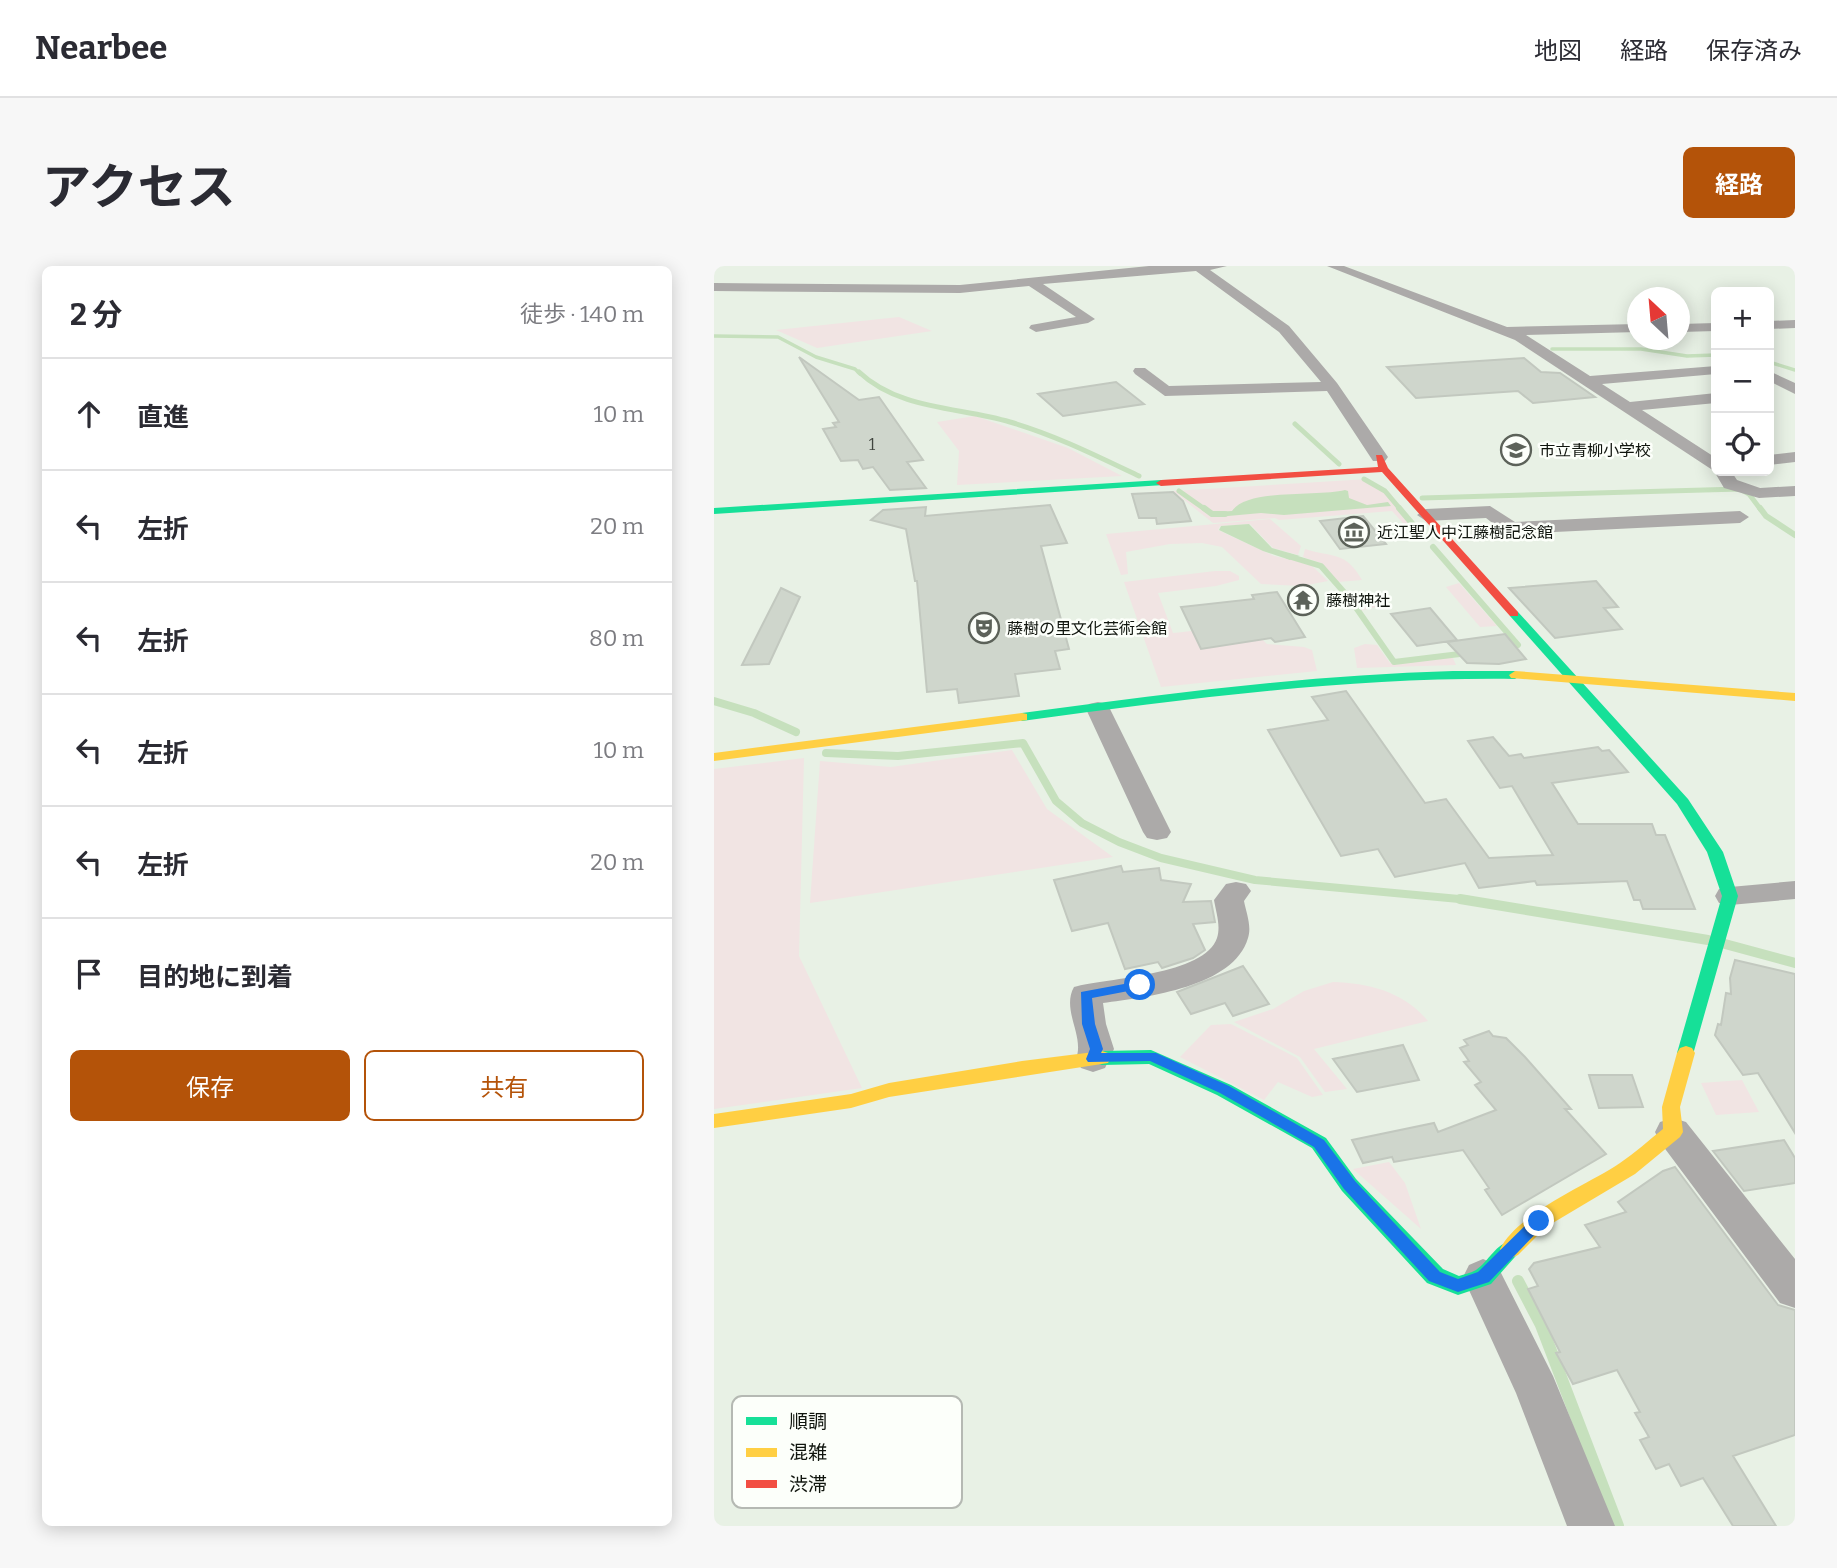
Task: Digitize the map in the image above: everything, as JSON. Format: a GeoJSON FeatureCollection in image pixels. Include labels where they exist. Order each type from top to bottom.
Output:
{"type":"FeatureCollection","features":[{"type":"Feature","properties":{"kind":"street"},"geometry":{"type":"LineString","coordinates":[[714,287],[906,289],[988,286],[1101,270],[1220,266]]}},
{"type":"Feature","properties":{"kind":"street"},"geometry":{"type":"LineString","coordinates":[[1333,266],[1534,345],[1711,463]]}},
{"type":"Feature","properties":{"kind":"street"},"geometry":{"type":"LineString","coordinates":[[1197,267],[1284,328],[1332,386],[1382,463],[1570,678],[1683,802],[1715,852],[1730,896],[1671,1107],[1673,1132],[1795,1290]]}},
{"type":"Feature","properties":{"kind":"street"},"geometry":{"type":"LineString","coordinates":[[982,271],[988,286]]}},
{"type":"Feature","properties":{"kind":"street"},"geometry":{"type":"LineString","coordinates":[[1031,282],[1088,319],[1036,328]]}},
{"type":"Feature","properties":{"kind":"street"},"geometry":{"type":"LineString","coordinates":[[1774,325],[1795,324]]}},
{"type":"Feature","properties":{"kind":"street"},"geometry":{"type":"LineString","coordinates":[[1690,328],[1711,327]]}},
{"type":"Feature","properties":{"kind":"street"},"geometry":{"type":"LineString","coordinates":[[1504,331],[1627,328]]}},
{"type":"Feature","properties":{"kind":"street"},"geometry":{"type":"LineString","coordinates":[[1588,381],[1711,370]]}},
{"type":"Feature","properties":{"kind":"street"},"geometry":{"type":"LineString","coordinates":[[1140,371],[1165,391],[1332,386]]}},
{"type":"Feature","properties":{"kind":"street"},"geometry":{"type":"LineString","coordinates":[[1774,379],[1795,390]]}},
{"type":"Feature","properties":{"kind":"street"},"geometry":{"type":"LineString","coordinates":[[1774,392],[1795,390]]}},
{"type":"Feature","properties":{"kind":"street"},"geometry":{"type":"LineString","coordinates":[[1629,407],[1711,399]]}},
{"type":"Feature","properties":{"kind":"street"},"geometry":{"type":"LineString","coordinates":[[1774,459],[1795,457]]}},
{"type":"Feature","properties":{"kind":"street"},"geometry":{"type":"LineString","coordinates":[[714,511],[1382,463]]}},
{"type":"Feature","properties":{"kind":"street"},"geometry":{"type":"LineString","coordinates":[[1725,476],[1730,484],[1759,493],[1795,491]]}},
{"type":"Feature","properties":{"kind":"street"},"geometry":{"type":"LineString","coordinates":[[1426,515],[1490,512],[1511,527],[1740,517]]}},
{"type":"Feature","properties":{"kind":"street"},"geometry":{"type":"LineString","coordinates":[[714,757],[1289,683],[1458,674],[1570,678],[1795,697]]}},
{"type":"Feature","properties":{"kind":"street"},"geometry":{"type":"LineString","coordinates":[[1098,709],[1157,832]]}},
{"type":"Feature","properties":{"kind":"street"},"geometry":{"type":"LineString","coordinates":[[1730,896],[1795,890]]}},
{"type":"Feature","properties":{"kind":"street"},"geometry":{"type":"LineString","coordinates":[[1093,1059],[1097,1049],[1089,1024],[1086,995],[1175,978],[1201,969],[1221,957],[1230,947],[1233,938],[1228,900],[1236,891]]}},
{"type":"Feature","properties":{"kind":"street"},"geometry":{"type":"LineString","coordinates":[[714,1121],[851,1101],[889,1090],[1093,1059],[1152,1056],[1224,1090],[1319,1143],[1349,1185],[1435,1276],[1458,1286],[1483,1277],[1539,1221],[1628,1168],[1673,1132]]}},
{"type":"Feature","properties":{"kind":"street"},"geometry":{"type":"LineString","coordinates":[[1483,1277],[1537,1390],[1591,1526]]}},
{"type":"Feature","properties":{"kind":"shaded area"},"geometry":{"type":"Polygon","coordinates":[[[899,317],[932,331],[817,348],[776,330],[899,317]]]}},
{"type":"Feature","properties":{"kind":"shaded area"},"geometry":{"type":"Polygon","coordinates":[[[975,416],[1068,448],[1122,476],[957,485],[959,451],[937,422],[975,416]]]}},
{"type":"Feature","properties":{"kind":"shaded area"},"geometry":{"type":"Polygon","coordinates":[[[1368,479],[1388,491],[1401,507],[1396,508],[1416,532],[1412,533],[1392,511],[1213,523],[1173,491],[1368,479]]]}},
{"type":"Feature","properties":{"kind":"shaded area"},"geometry":{"type":"Polygon","coordinates":[[[1348,491],[1349,498],[1367,505],[1388,502],[1391,506],[1284,515],[1261,513],[1217,517],[1215,512],[1232,511],[1240,504],[1267,496],[1348,491]]]}},
{"type":"Feature","properties":{"kind":"shaded area"},"geometry":{"type":"Polygon","coordinates":[[[1270,519],[1301,546],[1298,555],[1273,548],[1250,524],[1220,526],[1218,530],[1274,556],[1310,564],[1328,581],[1302,586],[1261,584],[1222,547],[1202,543],[1170,544],[1126,552],[1128,574],[1121,575],[1106,534],[1270,519]]]}},
{"type":"Feature","properties":{"kind":"shaded area"},"geometry":{"type":"Polygon","coordinates":[[[1249,524],[1272,548],[1300,556],[1290,560],[1263,551],[1219,530],[1221,526],[1249,524]]]}},
{"type":"Feature","properties":{"kind":"shaded area"},"geometry":{"type":"Polygon","coordinates":[[[1305,549],[1344,560],[1362,580],[1338,582],[1321,563],[1303,557],[1305,549]]]}},
{"type":"Feature","properties":{"kind":"shaded area"},"geometry":{"type":"Polygon","coordinates":[[[1230,571],[1239,576],[1239,580],[1216,586],[1158,593],[1173,633],[1223,628],[1247,631],[1267,644],[1312,650],[1317,671],[1161,687],[1124,582],[1230,571]]]}},
{"type":"Feature","properties":{"kind":"shaded area"},"geometry":{"type":"Polygon","coordinates":[[[1459,583],[1497,626],[1480,627],[1446,587],[1459,583]]]}},
{"type":"Feature","properties":{"kind":"shaded area"},"geometry":{"type":"Polygon","coordinates":[[[1381,593],[1388,604],[1360,611],[1353,598],[1381,593]]]}},
{"type":"Feature","properties":{"kind":"shaded area"},"geometry":{"type":"Polygon","coordinates":[[[1365,644],[1377,645],[1390,663],[1452,656],[1456,665],[1357,668],[1354,648],[1365,644]]]}},
{"type":"Feature","properties":{"kind":"shaded area"},"geometry":{"type":"Polygon","coordinates":[[[1012,750],[1047,809],[1113,857],[810,903],[820,761],[891,767],[1012,750]]]}},
{"type":"Feature","properties":{"kind":"shaded area"},"geometry":{"type":"Polygon","coordinates":[[[804,758],[799,956],[862,1088],[714,1109],[714,769],[804,758]]]}},
{"type":"Feature","properties":{"kind":"shaded area"},"geometry":{"type":"Polygon","coordinates":[[[1333,982],[1360,984],[1385,991],[1408,1003],[1428,1021],[1314,1049],[1347,1089],[1325,1092],[1300,1057],[1234,1022],[1273,1009],[1304,991],[1333,982]]]}},
{"type":"Feature","properties":{"kind":"shaded area"},"geometry":{"type":"Polygon","coordinates":[[[1231,1024],[1297,1058],[1323,1095],[1312,1097],[1278,1082],[1264,1100],[1180,1057],[1211,1025],[1231,1024]]]}},
{"type":"Feature","properties":{"kind":"shaded area"},"geometry":{"type":"Polygon","coordinates":[[[1742,1080],[1759,1112],[1716,1115],[1701,1083],[1742,1080]]]}},
{"type":"Feature","properties":{"kind":"shaded area"},"geometry":{"type":"Polygon","coordinates":[[[1389,1162],[1405,1183],[1421,1229],[1353,1169],[1389,1162]]]}},
{"type":"Feature","properties":{"kind":"building"},"geometry":{"type":"Polygon","coordinates":[[[799,357],[859,400],[879,397],[923,460],[907,462],[926,488],[890,490],[873,467],[863,469],[858,460],[841,461],[823,429],[836,427],[833,423],[839,422],[799,357]]]}},
{"type":"Feature","properties":{"kind":"building"},"geometry":{"type":"Polygon","coordinates":[[[1524,358],[1541,372],[1560,373],[1595,397],[1533,403],[1518,391],[1416,398],[1387,367],[1524,358]]]}},
{"type":"Feature","properties":{"kind":"building"},"geometry":{"type":"Polygon","coordinates":[[[1116,382],[1144,404],[1063,416],[1038,394],[1116,382]]]}},
{"type":"Feature","properties":{"kind":"building"},"geometry":{"type":"Polygon","coordinates":[[[1173,492],[1183,501],[1191,521],[1157,524],[1156,518],[1139,518],[1132,494],[1173,492]]]}},
{"type":"Feature","properties":{"kind":"building"},"geometry":{"type":"Polygon","coordinates":[[[1050,505],[1067,543],[1041,546],[1069,649],[1055,651],[1060,669],[1015,674],[1019,696],[959,703],[957,689],[927,692],[917,581],[906,529],[871,520],[883,510],[926,507],[925,516],[1050,505]]]}},
{"type":"Feature","properties":{"kind":"building"},"geometry":{"type":"Polygon","coordinates":[[[1363,516],[1386,544],[1340,549],[1320,521],[1363,516]]]}},
{"type":"Feature","properties":{"kind":"building"},"geometry":{"type":"Polygon","coordinates":[[[1596,581],[1618,607],[1604,608],[1622,629],[1555,638],[1509,588],[1596,581]]]}},
{"type":"Feature","properties":{"kind":"building"},"geometry":{"type":"Polygon","coordinates":[[[781,588],[800,597],[769,664],[742,665],[781,588]]]}},
{"type":"Feature","properties":{"kind":"building"},"geometry":{"type":"Polygon","coordinates":[[[1277,592],[1305,637],[1275,642],[1271,638],[1201,649],[1181,607],[1254,599],[1252,595],[1277,592]]]}},
{"type":"Feature","properties":{"kind":"building"},"geometry":{"type":"Polygon","coordinates":[[[1430,608],[1457,640],[1417,646],[1391,614],[1430,608]]]}},
{"type":"Feature","properties":{"kind":"building"},"geometry":{"type":"Polygon","coordinates":[[[1505,634],[1526,659],[1499,664],[1467,663],[1447,642],[1505,634]]]}},
{"type":"Feature","properties":{"kind":"building"},"geometry":{"type":"Polygon","coordinates":[[[1346,691],[1425,803],[1446,799],[1489,858],[1553,855],[1512,786],[1500,788],[1468,741],[1493,737],[1509,756],[1521,754],[1524,758],[1598,747],[1602,751],[1609,750],[1628,772],[1552,783],[1578,824],[1652,824],[1656,835],[1665,835],[1695,909],[1643,909],[1640,900],[1634,900],[1627,881],[1537,885],[1535,881],[1479,888],[1465,863],[1395,877],[1378,849],[1341,856],[1268,730],[1328,720],[1312,697],[1346,691]]]}},
{"type":"Feature","properties":{"kind":"building"},"geometry":{"type":"Polygon","coordinates":[[[1121,866],[1123,872],[1159,868],[1161,880],[1191,884],[1183,902],[1211,901],[1215,922],[1193,924],[1205,950],[1193,958],[1162,968],[1158,962],[1125,969],[1108,923],[1072,931],[1054,880],[1121,866]]]}},
{"type":"Feature","properties":{"kind":"building"},"geometry":{"type":"Polygon","coordinates":[[[1735,960],[1795,974],[1795,1133],[1758,1073],[1743,1075],[1715,1035],[1718,1024],[1721,1025],[1726,993],[1731,994],[1730,978],[1735,960]]]}},
{"type":"Feature","properties":{"kind":"building"},"geometry":{"type":"Polygon","coordinates":[[[1243,966],[1269,1004],[1233,1016],[1225,1003],[1191,1014],[1177,992],[1243,966]]]}},
{"type":"Feature","properties":{"kind":"building"},"geometry":{"type":"Polygon","coordinates":[[[1489,1031],[1493,1036],[1506,1038],[1525,1057],[1571,1109],[1565,1109],[1606,1154],[1502,1215],[1485,1190],[1489,1188],[1463,1150],[1394,1162],[1392,1157],[1363,1163],[1352,1140],[1434,1123],[1438,1132],[1496,1110],[1475,1085],[1481,1082],[1464,1062],[1469,1061],[1460,1048],[1468,1045],[1464,1040],[1489,1031]]]}},
{"type":"Feature","properties":{"kind":"building"},"geometry":{"type":"Polygon","coordinates":[[[1403,1045],[1419,1080],[1357,1092],[1333,1059],[1403,1045]]]}},
{"type":"Feature","properties":{"kind":"building"},"geometry":{"type":"Polygon","coordinates":[[[1589,1075],[1632,1075],[1643,1107],[1599,1108],[1589,1075]]]}},
{"type":"Feature","properties":{"kind":"building"},"geometry":{"type":"Polygon","coordinates":[[[1784,1140],[1795,1158],[1795,1183],[1744,1191],[1713,1151],[1784,1140]]]}},
{"type":"Feature","properties":{"kind":"building"},"geometry":{"type":"Polygon","coordinates":[[[1675,1167],[1778,1305],[1795,1310],[1795,1435],[1733,1456],[1776,1526],[1733,1526],[1703,1478],[1681,1486],[1669,1464],[1656,1469],[1640,1440],[1649,1437],[1635,1413],[1640,1412],[1617,1370],[1573,1384],[1528,1289],[1538,1286],[1529,1269],[1534,1263],[1600,1247],[1585,1225],[1626,1212],[1618,1202],[1663,1171],[1675,1167]]]}},
{"type":"Feature","properties":{"kind":"waterway"},"geometry":{"type":"LineString","coordinates":[[714,336],[778,337],[816,357],[855,369],[860,374]]}},
{"type":"Feature","properties":{"kind":"waterway"},"geometry":{"type":"LineString","coordinates":[[1552,349],[1641,349],[1687,356],[1711,355]]}},
{"type":"Feature","properties":{"kind":"waterway"},"geometry":{"type":"LineString","coordinates":[[1774,364],[1795,370]]}},
{"type":"Feature","properties":{"kind":"waterway"},"geometry":{"type":"LineString","coordinates":[[859,372],[892,394],[931,406],[1027,427],[1076,446],[1139,476]]}},
{"type":"Feature","properties":{"kind":"waterway"},"geometry":{"type":"LineString","coordinates":[[1295,424],[1339,464]]}},
{"type":"Feature","properties":{"kind":"waterway"},"geometry":{"type":"LineString","coordinates":[[1364,479],[1385,491],[1401,510]]}},
{"type":"Feature","properties":{"kind":"waterway"},"geometry":{"type":"LineString","coordinates":[[1422,498],[1740,489],[1749,494],[1761,510]]}},
{"type":"Feature","properties":{"kind":"waterway"},"geometry":{"type":"LineString","coordinates":[[1179,491],[1206,510]]}},
{"type":"Feature","properties":{"kind":"waterway"},"geometry":{"type":"LineString","coordinates":[[1204,508],[1212,514],[1225,514]]}},
{"type":"Feature","properties":{"kind":"waterway"},"geometry":{"type":"LineString","coordinates":[[1399,508],[1421,534]]}},
{"type":"Feature","properties":{"kind":"waterway"},"geometry":{"type":"LineString","coordinates":[[1760,508],[1766,516],[1795,535]]}},
{"type":"Feature","properties":{"kind":"waterway"},"geometry":{"type":"LineString","coordinates":[[1433,547],[1518,645],[1506,647]]}},
{"type":"Feature","properties":{"kind":"waterway"},"geometry":{"type":"LineString","coordinates":[[1288,556],[1321,566],[1350,599],[1394,662],[1468,653]]}},
{"type":"Feature","properties":{"kind":"waterway"},"geometry":{"type":"LineString","coordinates":[[714,701],[754,713],[796,732]]}},
{"type":"Feature","properties":{"kind":"waterway"},"geometry":{"type":"LineString","coordinates":[[826,753],[898,756],[1023,743],[1056,801],[1082,823],[1119,842],[1161,858],[1255,880],[1461,899]]}},
{"type":"Feature","properties":{"kind":"waterway"},"geometry":{"type":"LineString","coordinates":[[1461,899],[1470,900]]}},
{"type":"Feature","properties":{"kind":"waterway"},"geometry":{"type":"LineString","coordinates":[[1461,899],[1708,940]]}},
{"type":"Feature","properties":{"kind":"waterway"},"geometry":{"type":"LineString","coordinates":[[1725,944],[1795,963]]}},
{"type":"Feature","properties":{"kind":"waterway"},"geometry":{"type":"LineString","coordinates":[[1518,1281],[1541,1325],[1618,1526]]}},
{"type":"Feature","properties":{"kind":"traffic: fast"},"geometry":{"type":"LineString","coordinates":[[714,511],[1161,483]]}},
{"type":"Feature","properties":{"kind":"traffic: fast"},"geometry":{"type":"LineString","coordinates":[[1514,614],[1683,802],[1715,852],[1730,896],[1686,1053]]}},
{"type":"Feature","properties":{"kind":"traffic: fast"},"geometry":{"type":"LineString","coordinates":[[1022,717],[1329,680],[1453,674],[1515,675]]}},
{"type":"Feature","properties":{"kind":"traffic: fast"},"geometry":{"type":"LineString","coordinates":[[1102,1058],[1151,1057],[1224,1090],[1319,1143],[1349,1185],[1435,1276],[1458,1286],[1483,1277],[1511,1249]]}},
{"type":"Feature","properties":{"kind":"traffic: slow"},"geometry":{"type":"LineString","coordinates":[[1515,675],[1795,697]]}},
{"type":"Feature","properties":{"kind":"traffic: slow"},"geometry":{"type":"LineString","coordinates":[[714,757],[1022,717]]}},
{"type":"Feature","properties":{"kind":"traffic: slow"},"geometry":{"type":"LineString","coordinates":[[1511,1249],[1539,1221],[1628,1168],[1673,1132],[1671,1107],[1686,1053]]}},
{"type":"Feature","properties":{"kind":"traffic: slow"},"geometry":{"type":"LineString","coordinates":[[714,1121],[851,1101],[889,1090],[1022,1068],[1102,1058]]}},
{"type":"Feature","properties":{"kind":"traffic: jam"},"geometry":{"type":"LineString","coordinates":[[1379,457],[1384,469],[1514,614]]}},
{"type":"Feature","properties":{"kind":"traffic: jam"},"geometry":{"type":"LineString","coordinates":[[1161,483],[1384,469]]}},
{"type":"Feature","properties":{"kind":"place","name":"市立青柳小学校"},"geometry":{"type":"Point","coordinates":[1516,450]}},
{"type":"Feature","properties":{"kind":"place","name":"近江聖人中江藤樹記念館"},"geometry":{"type":"Point","coordinates":[1354,532]}},
{"type":"Feature","properties":{"kind":"place","name":"藤樹神社"},"geometry":{"type":"Point","coordinates":[1303,600]}},
{"type":"Feature","properties":{"kind":"place","name":"藤樹の里文化芸術会館"},"geometry":{"type":"Point","coordinates":[984,628]}},
{"type":"Feature","properties":{"kind":"route"},"geometry":{"type":"LineString","coordinates":[[1140,985],[1086,995],[1089,1024],[1097,1049],[1093,1059],[1152,1056],[1224,1090],[1319,1143],[1349,1185],[1435,1276],[1458,1286],[1483,1277],[1539,1221]]}}]}
